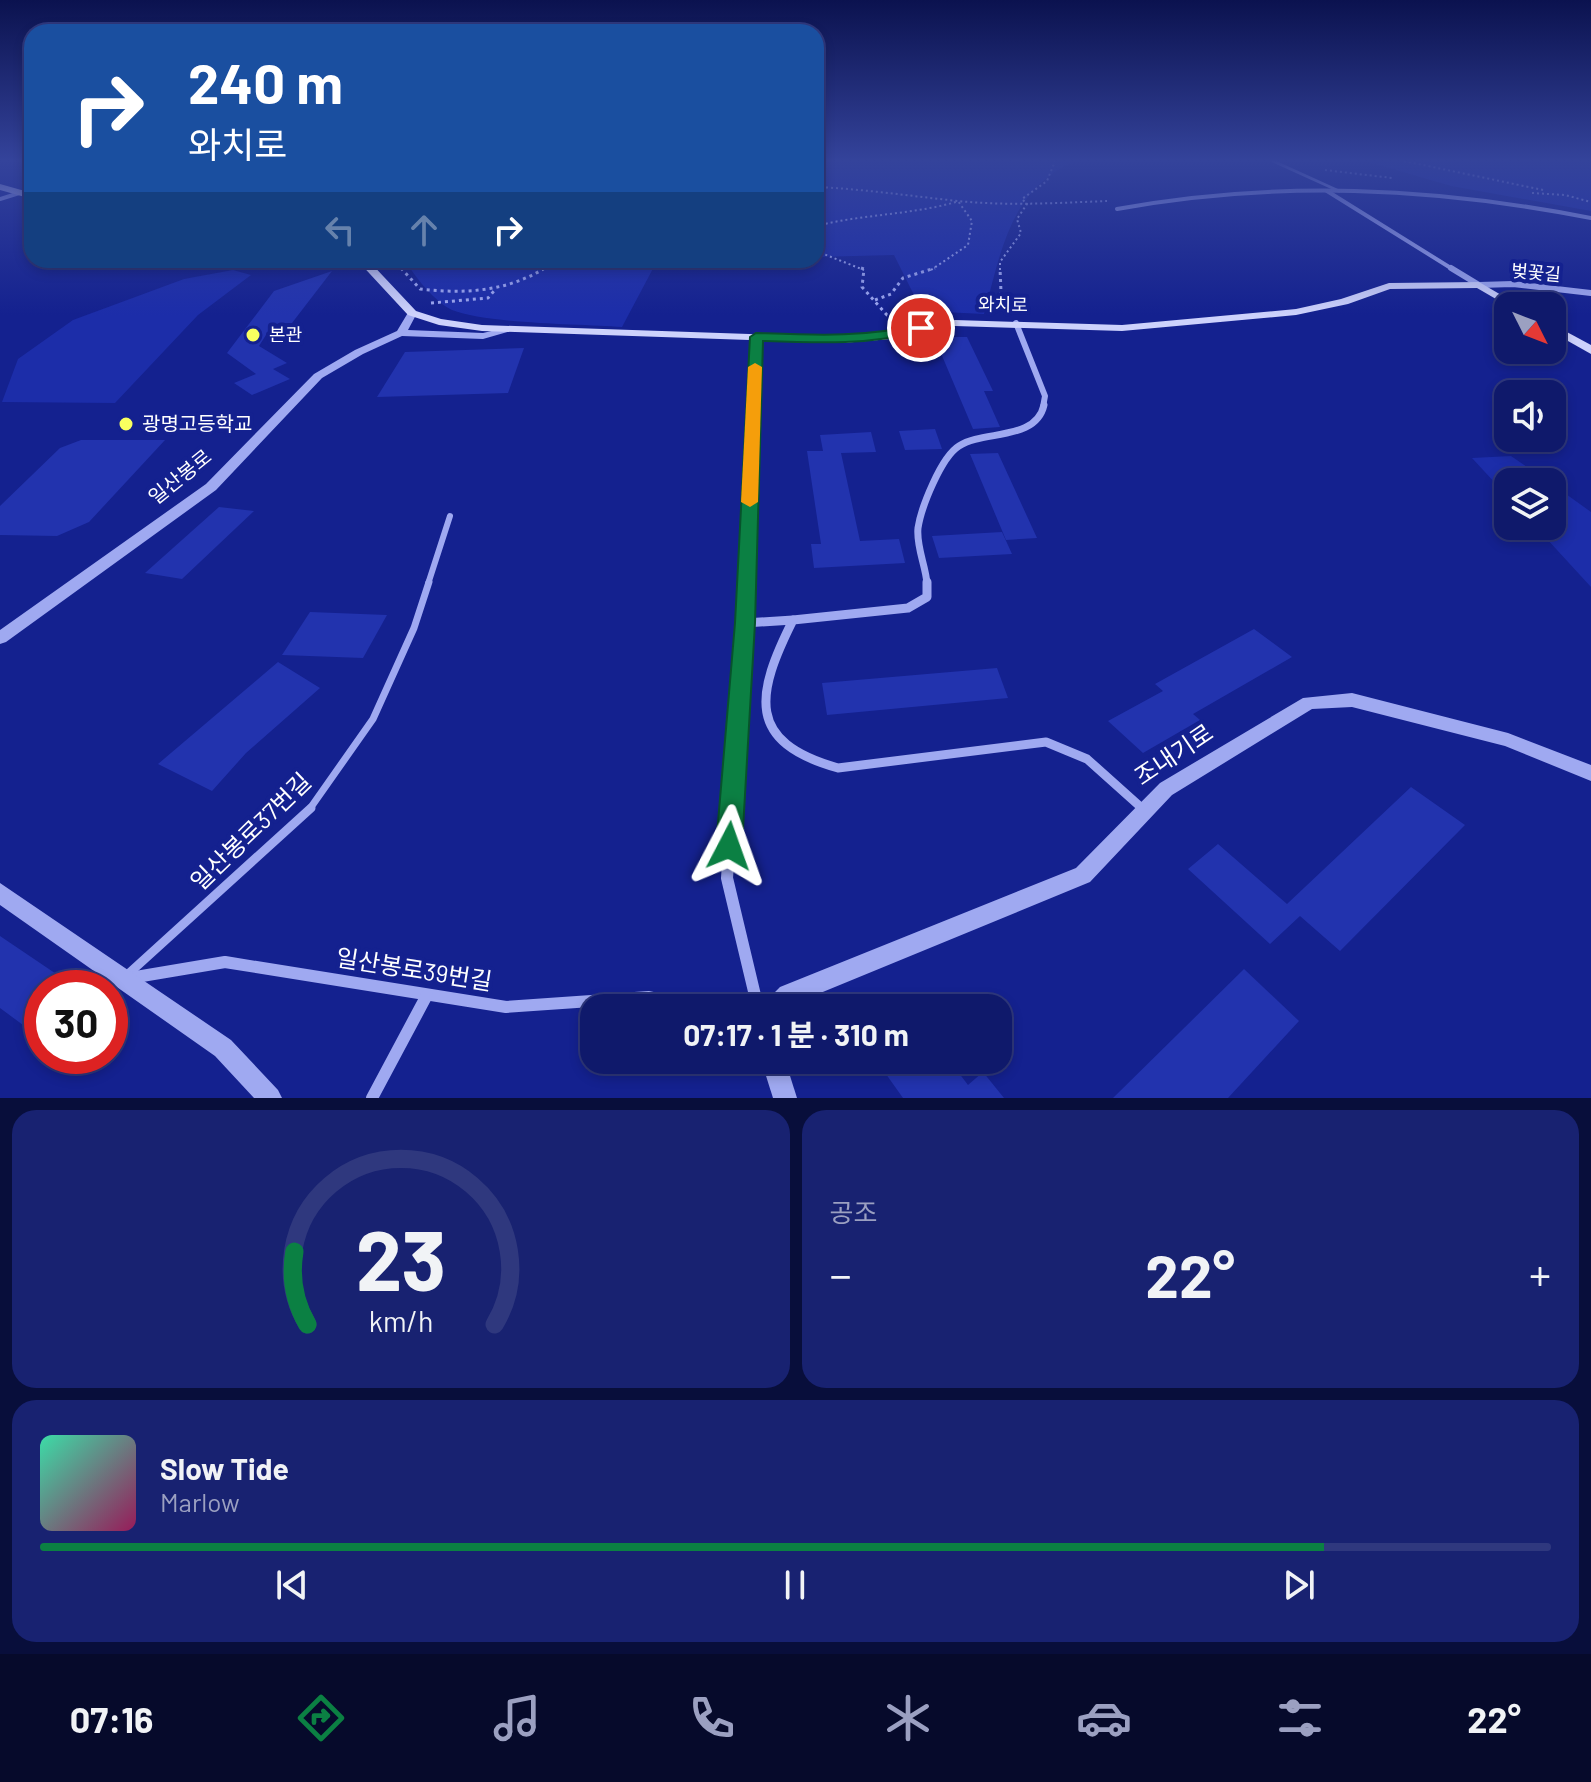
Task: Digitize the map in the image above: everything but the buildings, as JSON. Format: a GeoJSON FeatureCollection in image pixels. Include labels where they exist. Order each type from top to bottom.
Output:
{"type":"FeatureCollection","features":[{"type":"Feature","properties":{"kind":"main road"},"geometry":{"type":"LineString","coordinates":[[370,268],[412,313]]}},
{"type":"Feature","properties":{"kind":"main road"},"geometry":{"type":"LineString","coordinates":[[1479,285],[1494,294]]}},
{"type":"Feature","properties":{"kind":"main road","name":"와치로"},"geometry":{"type":"LineString","coordinates":[[412,313],[439,322],[513,329],[842,340],[891,336],[936,325],[960,323],[1122,328],[1296,312],[1344,302],[1389,286],[1479,285]]}},
{"type":"Feature","properties":{"kind":"main road"},"geometry":{"type":"LineString","coordinates":[[1566,335],[1591,350]]}},
{"type":"Feature","properties":{"kind":"street"},"geometry":{"type":"LineString","coordinates":[[1361,212],[1479,285]]}},
{"type":"Feature","properties":{"kind":"street"},"geometry":{"type":"LineString","coordinates":[[1559,212],[1591,218]]}},
{"type":"Feature","properties":{"kind":"street","name":"벚꽃길"},"geometry":{"type":"LineString","coordinates":[[1479,285],[1513,284],[1591,293]]}},
{"type":"Feature","properties":{"kind":"street"},"geometry":{"type":"LineString","coordinates":[[412,313],[401,333],[483,336],[513,329]]}},
{"type":"Feature","properties":{"kind":"street"},"geometry":{"type":"LineString","coordinates":[[745,623],[908,608],[927,597],[929,575],[918,532],[919,515],[931,500],[944,459],[963,443],[1033,424],[1045,408],[1045,396],[1016,323]]}},
{"type":"Feature","properties":{"kind":"street","name":"일산봉로"},"geometry":{"type":"LineString","coordinates":[[0,638],[211,487],[318,376],[359,352],[401,333]]}},
{"type":"Feature","properties":{"kind":"street"},"geometry":{"type":"LineString","coordinates":[[755,994],[727,878],[745,623],[756,337]]}},
{"type":"Feature","properties":{"kind":"street"},"geometry":{"type":"LineString","coordinates":[[793,620],[770,665],[763,699],[766,716],[780,742],[813,763],[838,768],[1046,742],[1063,744],[1098,766],[1144,810]]}},
{"type":"Feature","properties":{"kind":"street","name":"조내기로"},"geometry":{"type":"LineString","coordinates":[[790,994],[1083,875],[1166,789],[1309,703],[1352,700],[1493,736],[1591,773]]}},
{"type":"Feature","properties":{"kind":"street"},"geometry":{"type":"LineString","coordinates":[[0,893],[110,970]]}},
{"type":"Feature","properties":{"kind":"street","name":"일산봉로39번길"},"geometry":{"type":"LineString","coordinates":[[128,978],[225,962],[506,1007],[580,1002]]}},
{"type":"Feature","properties":{"kind":"street"},"geometry":{"type":"LineString","coordinates":[[128,982],[223,1048],[270,1098]]}},
{"type":"Feature","properties":{"kind":"street"},"geometry":{"type":"LineString","coordinates":[[372,1098],[427,995]]}},
{"type":"Feature","properties":{"kind":"street"},"geometry":{"type":"LineString","coordinates":[[777,1074],[785,1098]]}},
{"type":"Feature","properties":{"kind":"lane","name":"일산봉로37번길"},"geometry":{"type":"LineString","coordinates":[[128,974],[318,801],[373,719],[414,628],[450,516]]}},
{"type":"Feature","properties":{"kind":"path"},"geometry":{"type":"LineString","coordinates":[[824,224],[860,215],[897,212]]}},
{"type":"Feature","properties":{"kind":"path"},"geometry":{"type":"LineString","coordinates":[[875,300],[891,294],[903,278],[934,269],[952,253],[968,245],[972,221],[966,212]]}},
{"type":"Feature","properties":{"kind":"path"},"geometry":{"type":"LineString","coordinates":[[960,323],[956,311],[996,306],[1000,299],[1000,262],[1021,233],[1017,219],[1022,212]]}},
{"type":"Feature","properties":{"kind":"path"},"geometry":{"type":"LineString","coordinates":[[824,254],[864,269],[862,287],[884,308]]}},
{"type":"Feature","properties":{"kind":"path"},"geometry":{"type":"LineString","coordinates":[[402,268],[420,289],[441,292],[494,291],[530,279],[546,268]]}},
{"type":"Feature","properties":{"kind":"path"},"geometry":{"type":"LineString","coordinates":[[461,301],[464,291]]}},
{"type":"Feature","properties":{"kind":"path"},"geometry":{"type":"LineString","coordinates":[[441,292],[433,295],[430,303],[488,298],[494,291]]}},
{"type":"Feature","properties":{"kind":"shaded area"},"geometry":{"type":"Polygon","coordinates":[[[824,212],[1018,212],[1003,245],[984,314],[922,311],[894,255],[824,257],[824,212]]]}},
{"type":"Feature","properties":{"kind":"shaded area"},"geometry":{"type":"Polygon","coordinates":[[[411,268],[653,268],[622,327],[510,321],[468,315],[452,310],[439,301],[411,268]]]}},
{"type":"Feature","properties":{"kind":"shaded area"},"geometry":{"type":"Polygon","coordinates":[[[233,270],[251,275],[198,315],[115,403],[2,402],[18,359],[73,320],[184,279],[233,270]]]}},
{"type":"Feature","properties":{"kind":"shaded area"},"geometry":{"type":"Polygon","coordinates":[[[1511,456],[1529,468],[1494,468],[1494,482],[1472,458],[1511,456]]]}},
{"type":"Feature","properties":{"kind":"shaded area"},"geometry":{"type":"Polygon","coordinates":[[[1566,494],[1591,512],[1591,587],[1548,540],[1566,540],[1566,494]]]}},
{"type":"Feature","properties":{"kind":"slow traffic"},"geometry":{"type":"LineString","coordinates":[[750,502],[755,367]]}},
{"type":"Feature","properties":{"kind":"place","name":"본관"},"geometry":{"type":"Point","coordinates":[253,335]}},
{"type":"Feature","properties":{"kind":"place","name":"광명고등학교"},"geometry":{"type":"Point","coordinates":[126,424]}},
{"type":"Feature","properties":{"kind":"route"},"geometry":{"type":"LineString","coordinates":[[729,846],[745,623],[756,337],[842,340],[891,336],[921,328]]}}]}
